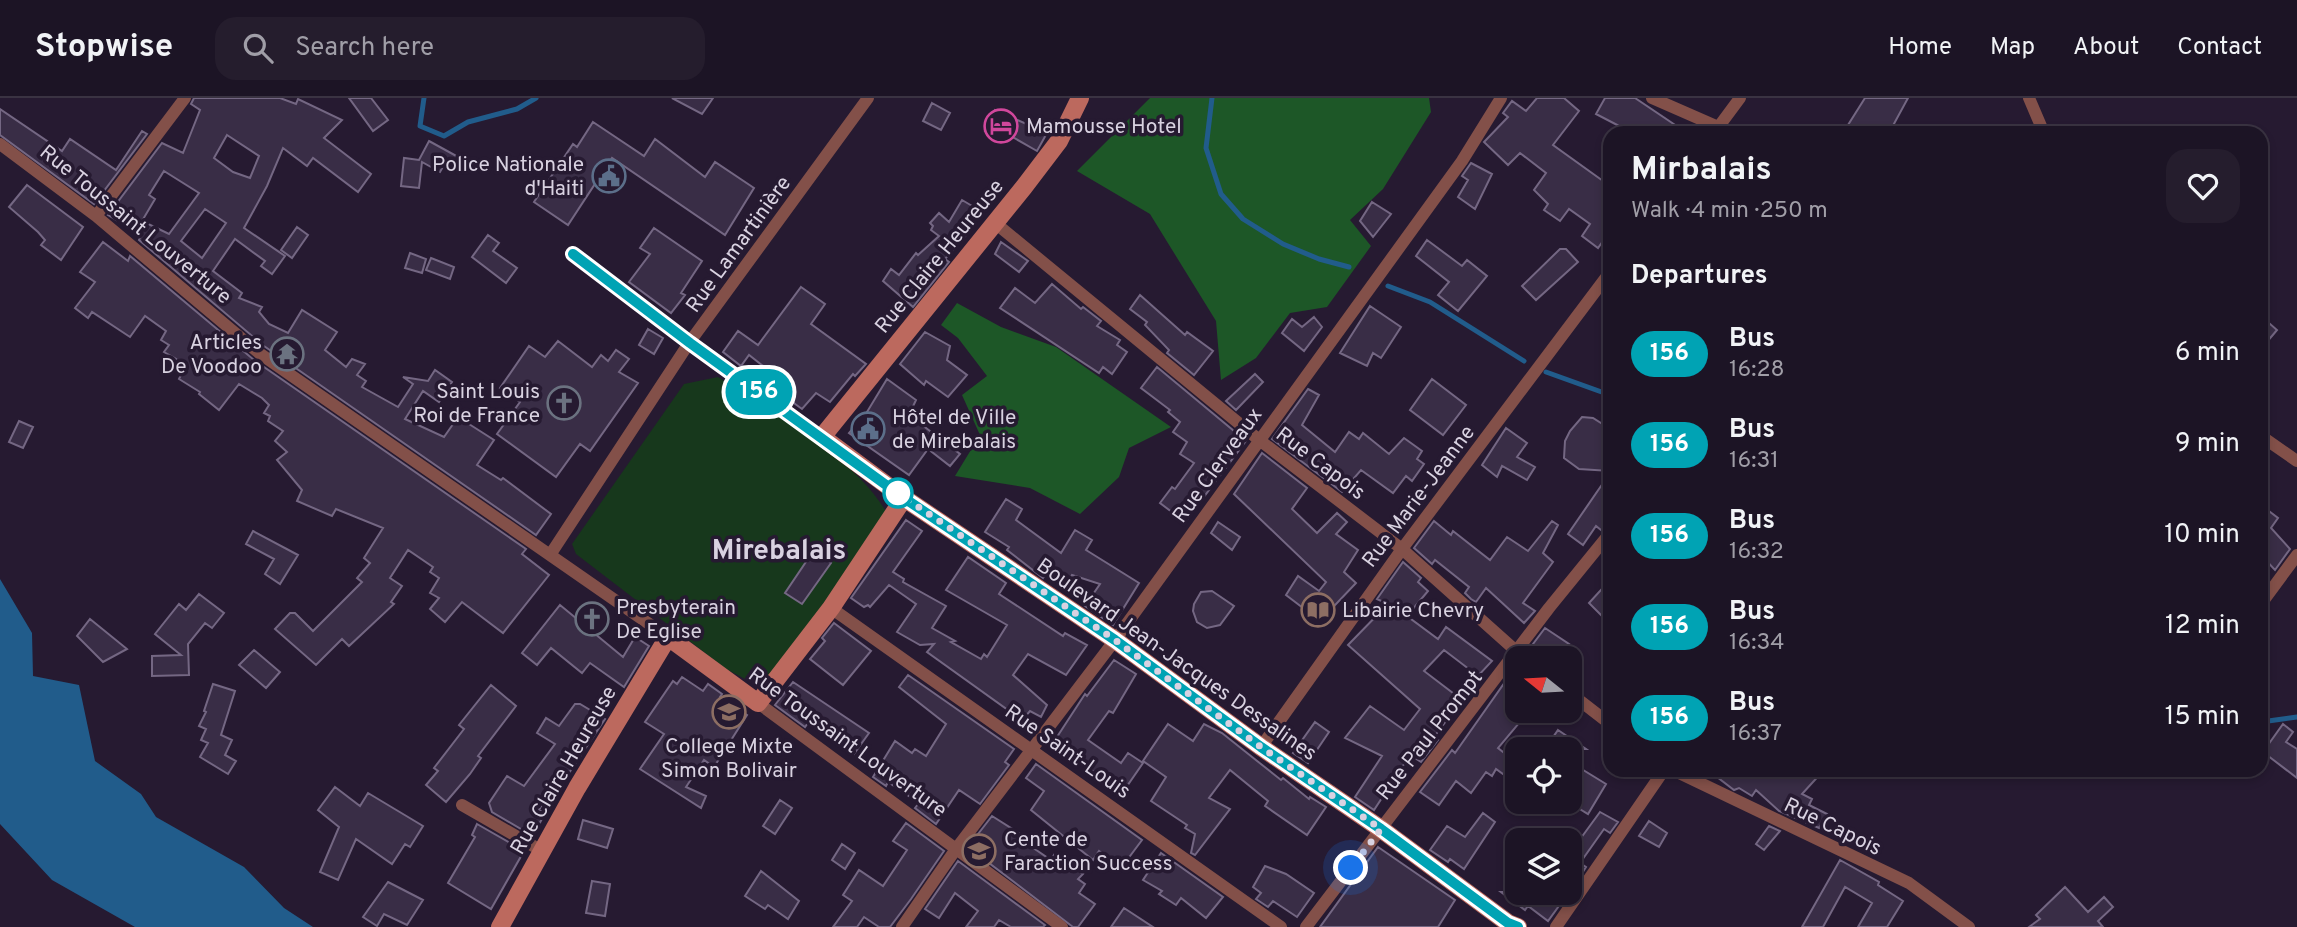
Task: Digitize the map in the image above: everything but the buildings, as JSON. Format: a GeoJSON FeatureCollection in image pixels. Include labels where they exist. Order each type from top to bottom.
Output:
{"type":"FeatureCollection","features":[{"type":"Feature","properties":{"kind":"main road","name":"Rue Claire Heureuse"},"geometry":{"type":"LineString","coordinates":[[822,437],[1059,141],[1080,98]]}},
{"type":"Feature","properties":{"kind":"main road","name":"Boulevard Jean-Jacques Dessalines"},"geometry":{"type":"LineString","coordinates":[[822,437],[904,498],[1115,640],[1261,747],[1381,829],[1511,926]]}},
{"type":"Feature","properties":{"kind":"main road"},"geometry":{"type":"LineString","coordinates":[[758,703],[831,608],[904,498]]}},
{"type":"Feature","properties":{"kind":"main road","name":"Rue Claire Heureuse"},"geometry":{"type":"LineString","coordinates":[[499,927],[667,637]]}},
{"type":"Feature","properties":{"kind":"main road","name":"Rue Toussaint Louverture"},"geometry":{"type":"LineString","coordinates":[[667,637],[758,703]]}},
{"type":"Feature","properties":{"kind":"street"},"geometry":{"type":"LineString","coordinates":[[96,216],[185,98]]}},
{"type":"Feature","properties":{"kind":"street","name":"Rue Lamartinière"},"geometry":{"type":"LineString","coordinates":[[550,555],[690,343],[868,98]]}},
{"type":"Feature","properties":{"kind":"street","name":"Rue Clerveaux"},"geometry":{"type":"LineString","coordinates":[[902,927],[956,849],[1115,640],[1258,439],[1462,161],[1501,98]]}},
{"type":"Feature","properties":{"kind":"street"},"geometry":{"type":"LineString","coordinates":[[1652,98],[1708,126]]}},
{"type":"Feature","properties":{"kind":"street"},"geometry":{"type":"LineString","coordinates":[[1719,126],[1740,98]]}},
{"type":"Feature","properties":{"kind":"street"},"geometry":{"type":"LineString","coordinates":[[2029,98],[2041,126]]}},
{"type":"Feature","properties":{"kind":"street","name":"Rue Toussaint Louverture"},"geometry":{"type":"LineString","coordinates":[[0,144],[96,216],[259,353],[667,637]]}},
{"type":"Feature","properties":{"kind":"street","name":"Rue Capois"},"geometry":{"type":"LineString","coordinates":[[994,222],[1258,439],[1402,549],[1510,646]]}},
{"type":"Feature","properties":{"kind":"street","name":"Boulevard Jean-Jacques Dessalines"},"geometry":{"type":"LineString","coordinates":[[573,254],[690,343],[822,437]]}},
{"type":"Feature","properties":{"kind":"street","name":"Rue Marie-Jeanne"},"geometry":{"type":"LineString","coordinates":[[1261,747],[1402,549],[1603,281]]}},
{"type":"Feature","properties":{"kind":"street"},"geometry":{"type":"LineString","coordinates":[[2268,441],[2297,461]]}},
{"type":"Feature","properties":{"kind":"street","name":"Rue Paul Prompt"},"geometry":{"type":"LineString","coordinates":[[1527,646],[1603,542]]}},
{"type":"Feature","properties":{"kind":"street"},"geometry":{"type":"LineString","coordinates":[[2268,594],[2297,555]]}},
{"type":"Feature","properties":{"kind":"street","name":"Rue Saint-Louis"},"geometry":{"type":"LineString","coordinates":[[831,608],[1281,927]]}},
{"type":"Feature","properties":{"kind":"street","name":"Rue Paul Prompt"},"geometry":{"type":"LineString","coordinates":[[1306,927],[1505,674]]}},
{"type":"Feature","properties":{"kind":"street"},"geometry":{"type":"LineString","coordinates":[[1582,702],[1603,719]]}},
{"type":"Feature","properties":{"kind":"street","name":"Rue Toussaint Louverture"},"geometry":{"type":"LineString","coordinates":[[758,703],[1062,927]]}},
{"type":"Feature","properties":{"kind":"street"},"geometry":{"type":"LineString","coordinates":[[1556,927],[1659,777]]}},
{"type":"Feature","properties":{"kind":"street","name":"Rue Capois"},"geometry":{"type":"LineString","coordinates":[[1688,777],[1909,883],[1969,927]]}},
{"type":"Feature","properties":{"kind":"street"},"geometry":{"type":"LineString","coordinates":[[462,805],[542,851]]}},
{"type":"Feature","properties":{"kind":"green space"},"geometry":{"type":"Polygon","coordinates":[[[1150,98],[1429,98],[1431,112],[1383,189],[1350,220],[1371,246],[1327,307],[1290,313],[1256,358],[1221,380],[1216,321],[1150,214],[1077,171],[1150,98]]]}},
{"type":"Feature","properties":{"kind":"green space"},"geometry":{"type":"Polygon","coordinates":[[[957,303],[1001,327],[1056,347],[1171,427],[1129,448],[1119,477],[1080,514],[1030,488],[955,476],[980,435],[962,395],[987,376],[958,338],[941,325],[957,303]]]}},
{"type":"Feature","properties":{"kind":"green space"},"geometry":{"type":"Polygon","coordinates":[[[718,377],[833,454],[854,472],[887,513],[774,674],[749,681],[726,669],[576,554],[572,544],[684,384],[718,377]]]}},
{"type":"Feature","properties":{"kind":"water"},"geometry":{"type":"Polygon","coordinates":[[[0,579],[32,633],[33,676],[79,685],[95,761],[141,794],[156,817],[244,867],[284,908],[313,927],[135,927],[52,880],[0,824],[0,579]]]}},
{"type":"Feature","properties":{"kind":"waterway"},"geometry":{"type":"LineString","coordinates":[[424,98],[420,126],[444,136],[468,122],[517,109],[536,98]]}},
{"type":"Feature","properties":{"kind":"waterway"},"geometry":{"type":"LineString","coordinates":[[1212,98],[1206,148],[1221,194],[1243,219],[1283,244],[1319,259],[1349,267]]}},
{"type":"Feature","properties":{"kind":"waterway"},"geometry":{"type":"LineString","coordinates":[[1388,286],[1430,302],[1524,361]]}},
{"type":"Feature","properties":{"kind":"waterway"},"geometry":{"type":"LineString","coordinates":[[1546,372],[1603,392]]}},
{"type":"Feature","properties":{"kind":"waterway"},"geometry":{"type":"LineString","coordinates":[[2268,721],[2297,717]]}},
{"type":"Feature","properties":{"kind":"bus line","name":"156"},"geometry":{"type":"LineString","coordinates":[[573,254],[690,343],[904,498],[1115,640],[1508,923],[1518,927]]}},
{"type":"Feature","properties":{"kind":"place","name":"Mamousse Hotel"},"geometry":{"type":"Point","coordinates":[1001,126]}},
{"type":"Feature","properties":{"kind":"place","name":"Police Nationale d'Haiti"},"geometry":{"type":"Point","coordinates":[609,176]}},
{"type":"Feature","properties":{"kind":"place","name":"Articles De Voodoo"},"geometry":{"type":"Point","coordinates":[287,354]}},
{"type":"Feature","properties":{"kind":"place","name":"Saint Louis Roi de France"},"geometry":{"type":"Point","coordinates":[564,403]}},
{"type":"Feature","properties":{"kind":"place","name":"Hôtel de Ville de Mirebalais"},"geometry":{"type":"Point","coordinates":[868,429]}},
{"type":"Feature","properties":{"kind":"place","name":"Libairie Chevry"},"geometry":{"type":"Point","coordinates":[1318,610]}},
{"type":"Feature","properties":{"kind":"place","name":"Presbyterain De Eglise"},"geometry":{"type":"Point","coordinates":[592,619]}},
{"type":"Feature","properties":{"kind":"place","name":"College Mixte Simon Bolivair"},"geometry":{"type":"Point","coordinates":[729,712]}},
{"type":"Feature","properties":{"kind":"place","name":"Cente de Faraction Success"},"geometry":{"type":"Point","coordinates":[979,851]}},
{"type":"Feature","properties":{"kind":"district","name":"Mirebalais"},"geometry":{"type":"Point","coordinates":[779,549]}},
{"type":"Feature","properties":{"kind":"route"},"geometry":{"type":"LineString","coordinates":[[898,493],[1115,640],[1261,747],[1381,829],[1351,868]]}}]}
